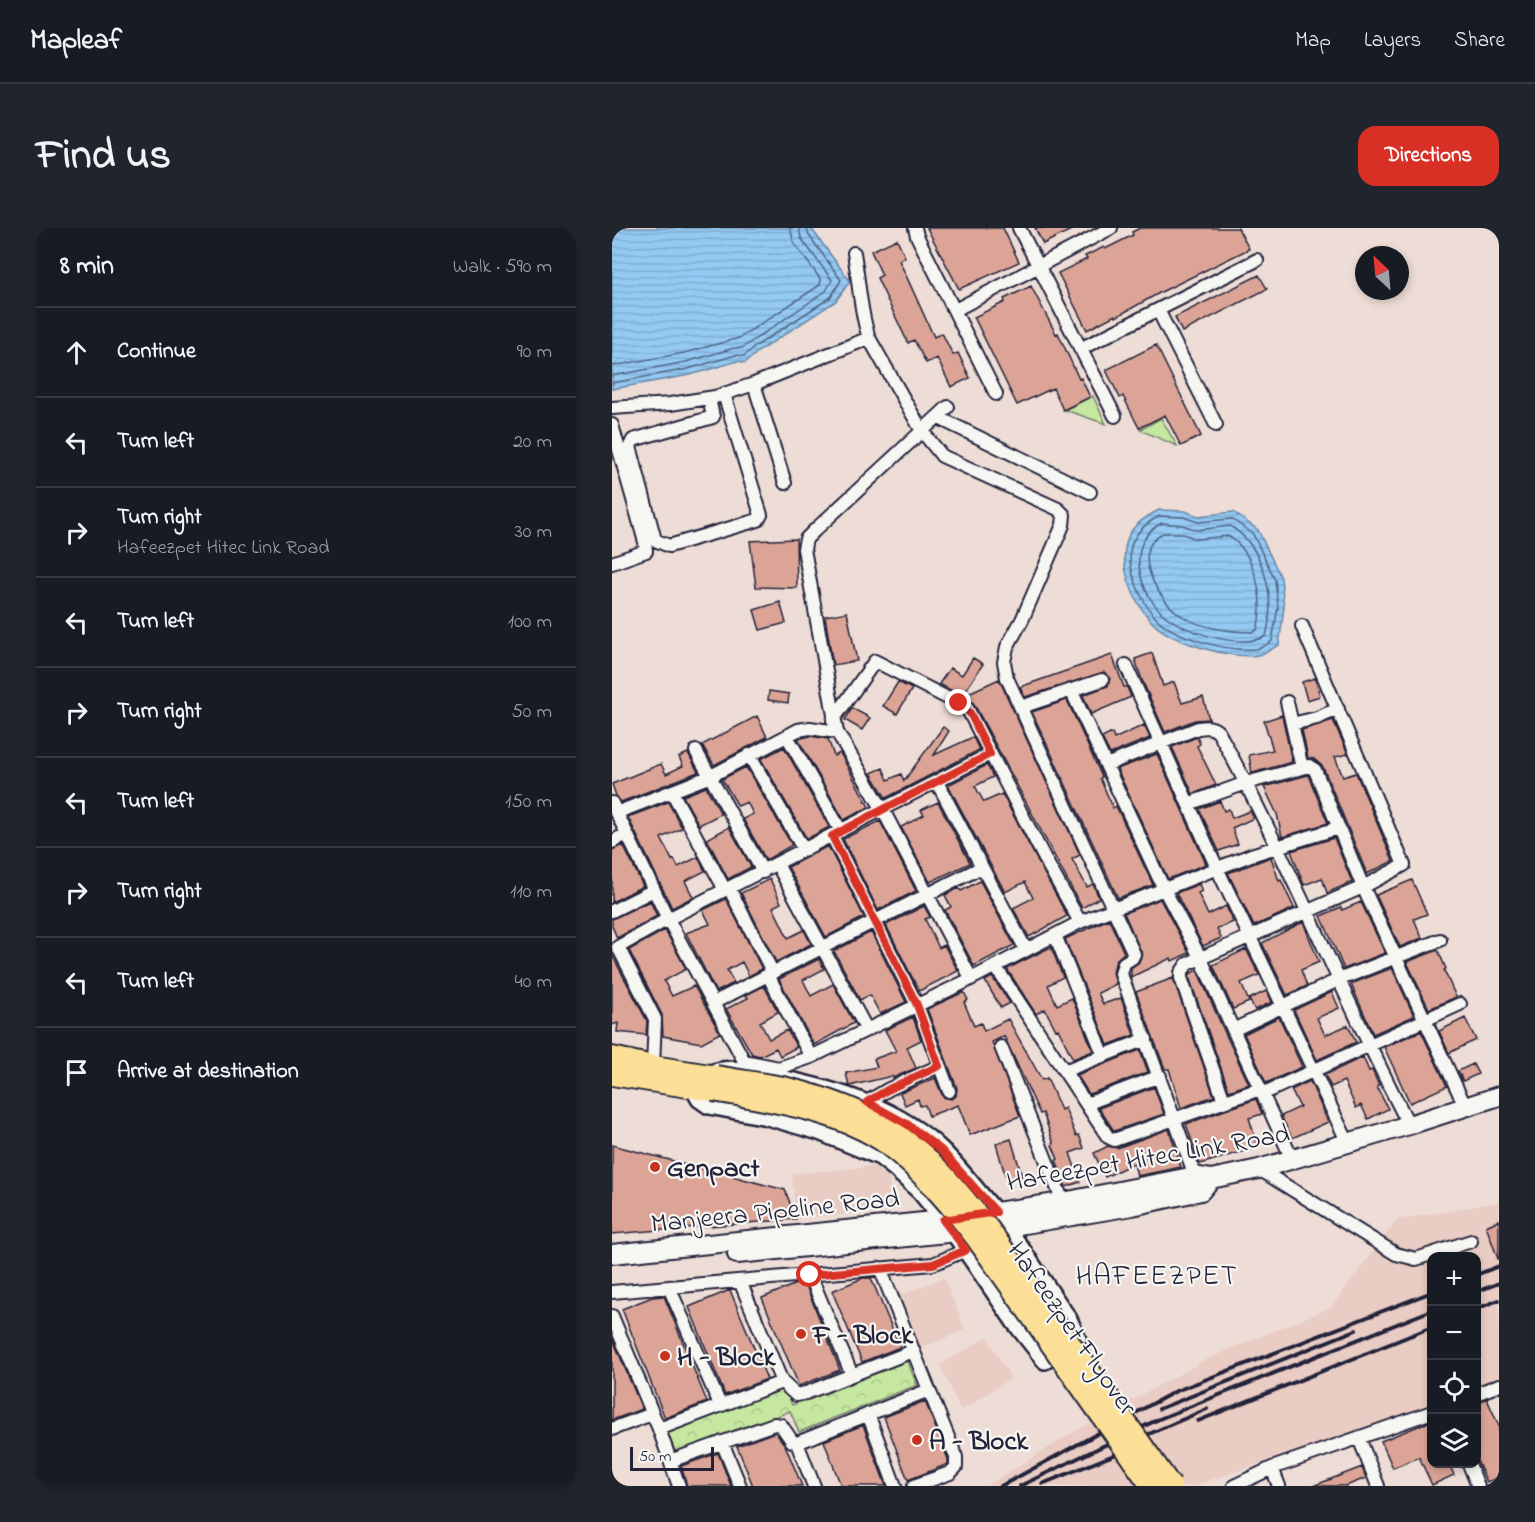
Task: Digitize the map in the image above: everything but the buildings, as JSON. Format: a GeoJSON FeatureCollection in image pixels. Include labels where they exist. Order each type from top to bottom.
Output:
{"type":"FeatureCollection","features":[{"type":"Feature","properties":{"kind":"main road"},"geometry":{"type":"LineString","coordinates":[[612,1057],[707,1082]]}},
{"type":"Feature","properties":{"kind":"main road"},"geometry":{"type":"LineString","coordinates":[[612,1075],[707,1082]]}},
{"type":"Feature","properties":{"kind":"main road","name":"Hafeezpet Flyover"},"geometry":{"type":"LineString","coordinates":[[707,1082],[829,1118],[865,1132],[886,1144],[910,1164],[951,1206],[976,1238],[1151,1486]]}},
{"type":"Feature","properties":{"kind":"main road","name":"Hafeezpet Flyover"},"geometry":{"type":"LineString","coordinates":[[707,1082],[785,1088],[835,1103],[872,1118],[895,1132],[921,1153],[963,1196],[989,1229],[1171,1486]]}},
{"type":"Feature","properties":{"kind":"main road","name":"Hafeezpet Hitec Link Road"},"geometry":{"type":"LineString","coordinates":[[1001,1219],[1063,1202],[1202,1182],[1259,1169],[1409,1125],[1499,1095]]}},
{"type":"Feature","properties":{"kind":"main road"},"geometry":{"type":"LineString","coordinates":[[948,1226],[1132,1206],[1202,1182]]}},
{"type":"Feature","properties":{"kind":"main road","name":"Manjeera Pipeline Road"},"geometry":{"type":"LineString","coordinates":[[612,1254],[924,1236],[948,1226]]}},
{"type":"Feature","properties":{"kind":"main road","name":"Manjeera Pipeline Road"},"geometry":{"type":"LineString","coordinates":[[612,1264],[744,1247],[948,1226]]}},
{"type":"Feature","properties":{"kind":"street"},"geometry":{"type":"LineString","coordinates":[[915,228],[996,394]]}},
{"type":"Feature","properties":{"kind":"street"},"geometry":{"type":"LineString","coordinates":[[1019,228],[1115,416]]}},
{"type":"Feature","properties":{"kind":"street"},"geometry":{"type":"LineString","coordinates":[[955,310],[1111,228]]}},
{"type":"Feature","properties":{"kind":"street"},"geometry":{"type":"LineString","coordinates":[[854,253],[862,320],[869,338],[921,431],[942,456],[1058,509],[1064,515],[1059,536],[1022,620],[1007,647],[1004,662],[1007,678],[1134,954],[1124,963],[1121,974],[1202,1182]]}},
{"type":"Feature","properties":{"kind":"street"},"geometry":{"type":"LineString","coordinates":[[1080,349],[1257,260]]}},
{"type":"Feature","properties":{"kind":"street"},"geometry":{"type":"LineString","coordinates":[[1158,310],[1216,425]]}},
{"type":"Feature","properties":{"kind":"street"},"geometry":{"type":"LineString","coordinates":[[612,408],[670,404],[724,394],[869,338]]}},
{"type":"Feature","properties":{"kind":"street"},"geometry":{"type":"LineString","coordinates":[[754,384],[785,483]]}},
{"type":"Feature","properties":{"kind":"street"},"geometry":{"type":"LineString","coordinates":[[709,398],[713,417],[633,440],[630,446],[656,540],[669,546],[758,520],[761,515],[724,394]]}},
{"type":"Feature","properties":{"kind":"street"},"geometry":{"type":"LineString","coordinates":[[948,408],[806,539],[804,549],[835,726],[883,810],[971,978]]}},
{"type":"Feature","properties":{"kind":"street"},"geometry":{"type":"LineString","coordinates":[[937,417],[1090,492]]}},
{"type":"Feature","properties":{"kind":"street"},"geometry":{"type":"LineString","coordinates":[[612,425],[646,551],[612,563]]}},
{"type":"Feature","properties":{"kind":"street"},"geometry":{"type":"LineString","coordinates":[[1224,1101],[1180,978],[1187,964],[1363,887],[1404,865],[1302,626]]}},
{"type":"Feature","properties":{"kind":"street"},"geometry":{"type":"LineString","coordinates":[[835,726],[875,661],[967,708],[1080,922]]}},
{"type":"Feature","properties":{"kind":"street"},"geometry":{"type":"LineString","coordinates":[[1126,665],[1249,937],[1348,1143]]}},
{"type":"Feature","properties":{"kind":"street"},"geometry":{"type":"LineString","coordinates":[[1021,707],[1102,680]]}},
{"type":"Feature","properties":{"kind":"street"},"geometry":{"type":"LineString","coordinates":[[1071,690],[1164,889],[1201,958],[1292,1159]]}},
{"type":"Feature","properties":{"kind":"street"},"geometry":{"type":"LineString","coordinates":[[1287,702],[1302,768]]}},
{"type":"Feature","properties":{"kind":"street"},"geometry":{"type":"LineString","coordinates":[[1292,724],[1317,718],[1338,709]]}},
{"type":"Feature","properties":{"kind":"street"},"geometry":{"type":"LineString","coordinates":[[835,726],[798,730],[711,776],[672,792],[614,808],[668,919],[744,1061],[779,1068],[811,1057],[1080,922],[1217,868],[1338,828]]}},
{"type":"Feature","properties":{"kind":"street"},"geometry":{"type":"LineString","coordinates":[[1106,765],[1198,728],[1215,729],[1246,783],[1368,1046],[1409,1125]]}},
{"type":"Feature","properties":{"kind":"street"},"geometry":{"type":"LineString","coordinates":[[787,736],[917,1005],[949,1091]]}},
{"type":"Feature","properties":{"kind":"street"},"geometry":{"type":"LineString","coordinates":[[696,751],[762,872]]}},
{"type":"Feature","properties":{"kind":"street"},"geometry":{"type":"LineString","coordinates":[[653,1066],[655,1019],[618,947],[668,919],[990,754]]}},
{"type":"Feature","properties":{"kind":"street"},"geometry":{"type":"LineString","coordinates":[[749,755],[804,850]]}},
{"type":"Feature","properties":{"kind":"street"},"geometry":{"type":"LineString","coordinates":[[1188,804],[1246,783],[1309,766],[1315,770],[1363,887],[1465,1106]]}},
{"type":"Feature","properties":{"kind":"street"},"geometry":{"type":"LineString","coordinates":[[937,782],[1026,950]]}},
{"type":"Feature","properties":{"kind":"street"},"geometry":{"type":"LineString","coordinates":[[672,792],[727,889],[811,1057]]}},
{"type":"Feature","properties":{"kind":"street"},"geometry":{"type":"LineString","coordinates":[[612,842],[626,834]]}},
{"type":"Feature","properties":{"kind":"street"},"geometry":{"type":"LineString","coordinates":[[777,864],[867,1030]]}},
{"type":"Feature","properties":{"kind":"street"},"geometry":{"type":"LineString","coordinates":[[713,1003],[982,867]]}},
{"type":"Feature","properties":{"kind":"street"},"geometry":{"type":"LineString","coordinates":[[612,911],[654,890]]}},
{"type":"Feature","properties":{"kind":"street"},"geometry":{"type":"LineString","coordinates":[[1055,935],[1104,1056]]}},
{"type":"Feature","properties":{"kind":"street"},"geometry":{"type":"LineString","coordinates":[[1233,1030],[1338,981],[1440,940]]}},
{"type":"Feature","properties":{"kind":"street"},"geometry":{"type":"LineString","coordinates":[[995,966],[1108,1137],[1114,1140],[1175,1117],[1261,1091],[1314,1071],[1460,1004]]}},
{"type":"Feature","properties":{"kind":"street"},"geometry":{"type":"LineString","coordinates":[[1064,1071],[1146,1039]]}},
{"type":"Feature","properties":{"kind":"street"},"geometry":{"type":"LineString","coordinates":[[1001,1047],[1063,1202]]}},
{"type":"Feature","properties":{"kind":"street"},"geometry":{"type":"LineString","coordinates":[[867,1102],[939,1066]]}},
{"type":"Feature","properties":{"kind":"street"},"geometry":{"type":"LineString","coordinates":[[732,1068],[819,1086],[867,1102],[907,1124],[941,1150],[1001,1219],[1069,1319],[1078,1339],[1045,1361],[1015,1323],[948,1226],[920,1192],[880,1157],[819,1132],[767,1117],[709,1106],[699,1099],[707,1082],[732,1068]]}},
{"type":"Feature","properties":{"kind":"street"},"geometry":{"type":"LineString","coordinates":[[1086,1104],[1160,1076]]}},
{"type":"Feature","properties":{"kind":"street"},"geometry":{"type":"LineString","coordinates":[[1259,1169],[1396,1254],[1416,1260],[1471,1241]]}},
{"type":"Feature","properties":{"kind":"street"},"geometry":{"type":"LineString","coordinates":[[612,1292],[933,1264],[966,1250]]}},
{"type":"Feature","properties":{"kind":"street"},"geometry":{"type":"LineString","coordinates":[[880,1268],[956,1457],[956,1467],[950,1473],[914,1486]]}},
{"type":"Feature","properties":{"kind":"street"},"geometry":{"type":"LineString","coordinates":[[810,1275],[852,1375]]}},
{"type":"Feature","properties":{"kind":"street"},"geometry":{"type":"LineString","coordinates":[[740,1281],[782,1382],[796,1395],[913,1351]]}},
{"type":"Feature","properties":{"kind":"street"},"geometry":{"type":"LineString","coordinates":[[669,1287],[720,1405]]}},
{"type":"Feature","properties":{"kind":"street"},"geometry":{"type":"LineString","coordinates":[[612,1316],[659,1429],[679,1486]]}},
{"type":"Feature","properties":{"kind":"street"},"geometry":{"type":"LineString","coordinates":[[659,1429],[782,1382]]}},
{"type":"Feature","properties":{"kind":"street"},"geometry":{"type":"LineString","coordinates":[[1481,1392],[1499,1385]]}},
{"type":"Feature","properties":{"kind":"street"},"geometry":{"type":"LineString","coordinates":[[796,1443],[929,1390]]}},
{"type":"Feature","properties":{"kind":"street"},"geometry":{"type":"LineString","coordinates":[[1234,1486],[1272,1468],[1427,1413]]}},
{"type":"Feature","properties":{"kind":"street"},"geometry":{"type":"LineString","coordinates":[[612,1429],[652,1414]]}},
{"type":"Feature","properties":{"kind":"street"},"geometry":{"type":"LineString","coordinates":[[868,1414],[895,1486]]}},
{"type":"Feature","properties":{"kind":"street"},"geometry":{"type":"LineString","coordinates":[[670,1461],[774,1424],[781,1425],[796,1443],[814,1486]]}},
{"type":"Feature","properties":{"kind":"street"},"geometry":{"type":"LineString","coordinates":[[1359,1438],[1378,1486]]}},
{"type":"Feature","properties":{"kind":"street"},"geometry":{"type":"LineString","coordinates":[[723,1442],[740,1486]]}},
{"type":"Feature","properties":{"kind":"street"},"geometry":{"type":"LineString","coordinates":[[1272,1468],[1280,1486]]}},
{"type":"Feature","properties":{"kind":"street"},"geometry":{"type":"LineString","coordinates":[[1471,1468],[1478,1486]]}},
{"type":"Feature","properties":{"kind":"shaded area"},"geometry":{"type":"Polygon","coordinates":[[[888,1165],[892,1210],[796,1219],[792,1174],[888,1165]]]}},
{"type":"Feature","properties":{"kind":"shaded area"},"geometry":{"type":"Polygon","coordinates":[[[1499,1202],[1499,1382],[1481,1389],[1481,1252],[1427,1252],[1427,1406],[1193,1486],[986,1486],[1084,1426],[1209,1358],[1331,1307],[1397,1220],[1499,1202]]]}},
{"type":"Feature","properties":{"kind":"shaded area"},"geometry":{"type":"Polygon","coordinates":[[[944,1278],[965,1330],[921,1348],[900,1295],[944,1278]]]}},
{"type":"Feature","properties":{"kind":"shaded area"},"geometry":{"type":"Polygon","coordinates":[[[987,1337],[1011,1378],[961,1411],[940,1365],[987,1337]]]}},
{"type":"Feature","properties":{"kind":"green space"},"geometry":{"type":"Polygon","coordinates":[[[1093,396],[1106,424],[1065,410],[1093,396]]]}},
{"type":"Feature","properties":{"kind":"green space"},"geometry":{"type":"Polygon","coordinates":[[[1161,418],[1177,446],[1140,430],[1161,418]]]}},
{"type":"Feature","properties":{"kind":"green space"},"geometry":{"type":"Polygon","coordinates":[[[907,1360],[917,1385],[799,1432],[790,1411],[677,1456],[667,1432],[785,1386],[792,1405],[907,1360]]]}},
{"type":"Feature","properties":{"kind":"water"},"geometry":{"type":"Polygon","coordinates":[[[612,228],[811,228],[850,281],[836,301],[759,351],[745,363],[738,361],[690,375],[612,389],[612,228]]]}},
{"type":"Feature","properties":{"kind":"water"},"geometry":{"type":"Polygon","coordinates":[[[1159,510],[1185,511],[1198,516],[1233,512],[1258,530],[1281,578],[1284,607],[1279,645],[1258,655],[1233,655],[1217,652],[1172,636],[1151,621],[1139,604],[1129,583],[1125,550],[1132,530],[1145,518],[1159,510]]]}},
{"type":"Feature","properties":{"kind":"railway"},"geometry":{"type":"LineString","coordinates":[[1481,1273],[1499,1266]]}},
{"type":"Feature","properties":{"kind":"railway"},"geometry":{"type":"LineString","coordinates":[[1481,1290],[1499,1283]]}},
{"type":"Feature","properties":{"kind":"railway"},"geometry":{"type":"LineString","coordinates":[[1001,1486],[1176,1391],[1427,1294]]}},
{"type":"Feature","properties":{"kind":"railway"},"geometry":{"type":"LineString","coordinates":[[1481,1307],[1499,1300]]}},
{"type":"Feature","properties":{"kind":"railway"},"geometry":{"type":"LineString","coordinates":[[1020,1486],[1159,1419],[1427,1312]]}},
{"type":"Feature","properties":{"kind":"railway"},"geometry":{"type":"LineString","coordinates":[[1198,1421],[1427,1329]]}},
{"type":"Feature","properties":{"kind":"railway"},"geometry":{"type":"LineString","coordinates":[[1159,1409],[1356,1330]]}},
{"type":"Feature","properties":{"kind":"railway"},"geometry":{"type":"LineString","coordinates":[[1121,1446],[1207,1409]]}},
{"type":"Feature","properties":{"kind":"railway"},"geometry":{"type":"LineString","coordinates":[[1042,1484],[1131,1448]]}},
{"type":"Feature","properties":{"kind":"place","name":"Genpact"},"geometry":{"type":"Point","coordinates":[655,1167]}},
{"type":"Feature","properties":{"kind":"place","name":"F - Block"},"geometry":{"type":"Point","coordinates":[801,1334]}},
{"type":"Feature","properties":{"kind":"place","name":"H - Block"},"geometry":{"type":"Point","coordinates":[665,1356]}},
{"type":"Feature","properties":{"kind":"place","name":"A - Block"},"geometry":{"type":"Point","coordinates":[917,1440]}},
{"type":"Feature","properties":{"kind":"district","name":"HAFEEZPET"},"geometry":{"type":"Point","coordinates":[1157,1274]}},
{"type":"Feature","properties":{"kind":"route"},"geometry":{"type":"LineString","coordinates":[[810,1275],[933,1264],[943,1261],[966,1250],[943,1220],[996,1212],[941,1150],[907,1124],[867,1102],[939,1066],[917,1005],[832,836],[990,754],[967,708],[959,703]]}}]}
